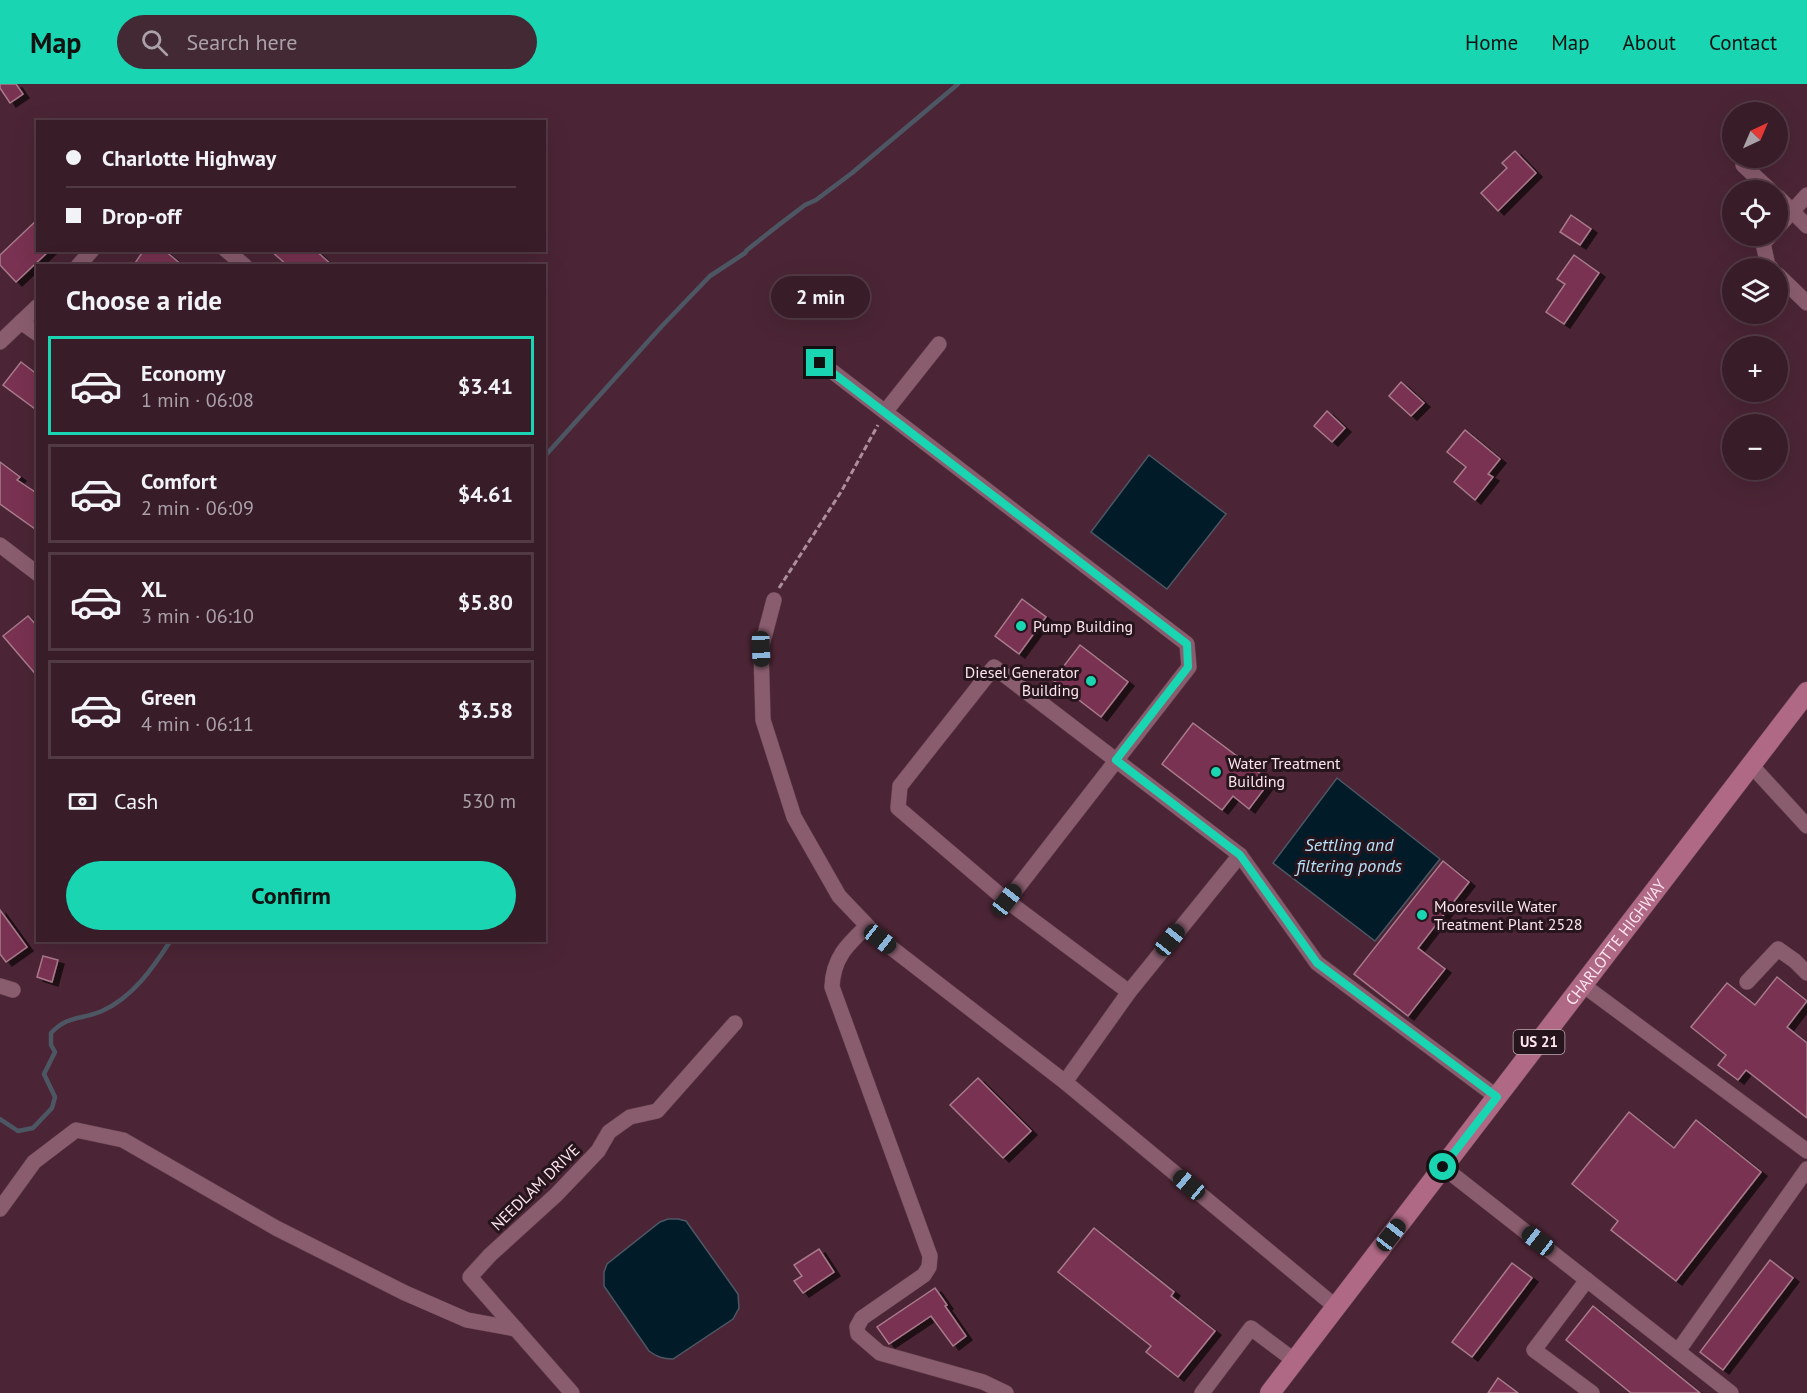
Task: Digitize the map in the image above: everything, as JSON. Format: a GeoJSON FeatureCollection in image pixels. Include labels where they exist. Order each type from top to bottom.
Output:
{"type":"FeatureCollection","features":[{"type":"Feature","properties":{"kind":"main road","name":"CHARLOTTE HIGHWAY"},"geometry":{"type":"LineString","coordinates":[[1270,1393],[1807,692]]}},
{"type":"Feature","properties":{"kind":"street"},"geometry":{"type":"LineString","coordinates":[[1746,168],[1759,180]]}},
{"type":"Feature","properties":{"kind":"street"},"geometry":{"type":"LineString","coordinates":[[1788,216],[1807,195]]}},
{"type":"Feature","properties":{"kind":"street"},"geometry":{"type":"LineString","coordinates":[[1788,207],[1807,226]]}},
{"type":"Feature","properties":{"kind":"street"},"geometry":{"type":"LineString","coordinates":[[80,264],[90,252]]}},
{"type":"Feature","properties":{"kind":"street"},"geometry":{"type":"LineString","coordinates":[[228,252],[243,264]]}},
{"type":"Feature","properties":{"kind":"street"},"geometry":{"type":"LineString","coordinates":[[1788,285],[1807,303]]}},
{"type":"Feature","properties":{"kind":"street"},"geometry":{"type":"LineString","coordinates":[[0,342],[36,308]]}},
{"type":"Feature","properties":{"kind":"street"},"geometry":{"type":"LineString","coordinates":[[21,322],[36,333]]}},
{"type":"Feature","properties":{"kind":"street"},"geometry":{"type":"LineString","coordinates":[[885,412],[939,344]]}},
{"type":"Feature","properties":{"kind":"street"},"geometry":{"type":"LineString","coordinates":[[820,363],[1187,644],[1188,667],[1007,900]]}},
{"type":"Feature","properties":{"kind":"street"},"geometry":{"type":"LineString","coordinates":[[0,545],[36,572]]}},
{"type":"Feature","properties":{"kind":"street"},"geometry":{"type":"LineString","coordinates":[[774,600],[761,649],[764,720],[794,817],[840,896],[880,939],[1065,1082],[1335,1308]]}},
{"type":"Feature","properties":{"kind":"street"},"geometry":{"type":"LineString","coordinates":[[1129,992],[1007,900],[898,808],[900,786],[994,666],[1240,855],[1317,963],[1497,1097]]}},
{"type":"Feature","properties":{"kind":"street"},"geometry":{"type":"LineString","coordinates":[[1751,765],[1807,826]]}},
{"type":"Feature","properties":{"kind":"street"},"geometry":{"type":"LineString","coordinates":[[1065,1082],[1129,992],[1240,855]]}},
{"type":"Feature","properties":{"kind":"street"},"geometry":{"type":"LineString","coordinates":[[867,926],[852,939],[839,957],[833,972],[832,987],[930,1256],[929,1268],[924,1275],[862,1318],[857,1326],[858,1334],[880,1353],[983,1382],[1006,1393]]}},
{"type":"Feature","properties":{"kind":"street"},"geometry":{"type":"LineString","coordinates":[[1747,982],[1778,949],[1807,973]]}},
{"type":"Feature","properties":{"kind":"street"},"geometry":{"type":"LineString","coordinates":[[1583,985],[1807,1151]]}},
{"type":"Feature","properties":{"kind":"street","name":"NEEDLAM DRIVE"},"geometry":{"type":"LineString","coordinates":[[572,1393],[470,1277],[490,1255],[556,1195],[598,1151],[609,1132],[630,1117],[657,1111],[735,1023]]}},
{"type":"Feature","properties":{"kind":"street"},"geometry":{"type":"LineString","coordinates":[[0,1209],[34,1162],[76,1130],[123,1140],[276,1228],[405,1293],[467,1320],[516,1329]]}},
{"type":"Feature","properties":{"kind":"street"},"geometry":{"type":"LineString","coordinates":[[1443,1167],[1731,1393]]}},
{"type":"Feature","properties":{"kind":"street"},"geometry":{"type":"LineString","coordinates":[[1678,1351],[1807,1169]]}},
{"type":"Feature","properties":{"kind":"street"},"geometry":{"type":"LineString","coordinates":[[1587,1280],[1534,1350],[1592,1393]]}},
{"type":"Feature","properties":{"kind":"street"},"geometry":{"type":"LineString","coordinates":[[1202,1393],[1251,1328],[1295,1361]]}},
{"type":"Feature","properties":{"kind":"path"},"geometry":{"type":"LineString","coordinates":[[774,600],[783,579],[841,492],[885,412]]}},
{"type":"Feature","properties":{"kind":"water"},"geometry":{"type":"Polygon","coordinates":[[[1149,455],[1226,514],[1167,589],[1091,532],[1149,455]]]}},
{"type":"Feature","properties":{"kind":"water","name":"Settling and filtering ponds"},"geometry":{"type":"Polygon","coordinates":[[[1337,778],[1440,859],[1375,941],[1273,863],[1337,778]]]}},
{"type":"Feature","properties":{"kind":"water"},"geometry":{"type":"Polygon","coordinates":[[[668,1219],[686,1221],[738,1294],[739,1308],[733,1319],[673,1359],[660,1357],[649,1351],[604,1286],[604,1272],[607,1264],[660,1222],[668,1219]]]}},
{"type":"Feature","properties":{"kind":"building"},"geometry":{"type":"Polygon","coordinates":[[[0,84],[16,84],[23,94],[10,103],[0,88],[0,84]]]}},
{"type":"Feature","properties":{"kind":"building"},"geometry":{"type":"Polygon","coordinates":[[[1515,151],[1536,173],[1498,211],[1481,193],[1507,168],[1502,163],[1515,151]]]}},
{"type":"Feature","properties":{"kind":"building"},"geometry":{"type":"Polygon","coordinates":[[[1571,215],[1591,229],[1580,245],[1560,232],[1571,215]]]}},
{"type":"Feature","properties":{"kind":"building"},"geometry":{"type":"Polygon","coordinates":[[[36,221],[36,252],[48,252],[16,282],[0,265],[0,255],[36,221]]]}},
{"type":"Feature","properties":{"kind":"building"},"geometry":{"type":"Polygon","coordinates":[[[143,252],[166,252],[181,264],[134,264],[143,252]]]}},
{"type":"Feature","properties":{"kind":"building"},"geometry":{"type":"Polygon","coordinates":[[[272,252],[317,252],[331,264],[286,264],[272,252]]]}},
{"type":"Feature","properties":{"kind":"building"},"geometry":{"type":"Polygon","coordinates":[[[1574,255],[1599,273],[1564,324],[1546,312],[1565,284],[1557,279],[1574,255]]]}},
{"type":"Feature","properties":{"kind":"building"},"geometry":{"type":"Polygon","coordinates":[[[21,362],[36,373],[36,410],[3,385],[21,362]]]}},
{"type":"Feature","properties":{"kind":"building"},"geometry":{"type":"Polygon","coordinates":[[[1401,382],[1424,403],[1411,416],[1389,396],[1401,382]]]}},
{"type":"Feature","properties":{"kind":"building"},"geometry":{"type":"Polygon","coordinates":[[[1327,411],[1345,428],[1332,442],[1314,426],[1327,411]]]}},
{"type":"Feature","properties":{"kind":"building"},"geometry":{"type":"Polygon","coordinates":[[[1465,430],[1500,459],[1488,474],[1493,477],[1475,500],[1454,482],[1466,467],[1447,452],[1465,430]]]}},
{"type":"Feature","properties":{"kind":"building"},"geometry":{"type":"Polygon","coordinates":[[[0,462],[20,477],[17,480],[36,493],[36,530],[0,504],[0,462]]]}},
{"type":"Feature","properties":{"kind":"building","name":"Pump Building"},"geometry":{"type":"Polygon","coordinates":[[[1022,599],[1046,617],[1019,654],[995,636],[1022,599]]]}},
{"type":"Feature","properties":{"kind":"building"},"geometry":{"type":"Polygon","coordinates":[[[28,616],[36,625],[36,675],[3,636],[28,616]]]}},
{"type":"Feature","properties":{"kind":"building","name":"Diesel Generator Building"},"geometry":{"type":"Polygon","coordinates":[[[1080,645],[1128,682],[1101,717],[1053,680],[1080,645]]]}},
{"type":"Feature","properties":{"kind":"building","name":"Water Treatment Building"},"geometry":{"type":"Polygon","coordinates":[[[1193,723],[1270,781],[1249,809],[1233,796],[1222,810],[1162,764],[1193,723]]]}},
{"type":"Feature","properties":{"kind":"building","name":"Mooresville Water Treatment Plant 2528"},"geometry":{"type":"Polygon","coordinates":[[[1443,861],[1469,882],[1418,948],[1445,969],[1408,1016],[1354,974],[1443,861]]]}},
{"type":"Feature","properties":{"kind":"building"},"geometry":{"type":"Polygon","coordinates":[[[0,910],[27,947],[6,962],[0,954],[0,910]]]}},
{"type":"Feature","properties":{"kind":"building"},"geometry":{"type":"Polygon","coordinates":[[[43,956],[58,960],[52,982],[37,977],[43,956]]]}},
{"type":"Feature","properties":{"kind":"building"},"geometry":{"type":"Polygon","coordinates":[[[1777,977],[1807,1001],[1787,1027],[1807,1043],[1807,1118],[1746,1070],[1738,1080],[1718,1065],[1726,1055],[1691,1027],[1727,983],[1755,1005],[1777,977]]]}},
{"type":"Feature","properties":{"kind":"building"},"geometry":{"type":"Polygon","coordinates":[[[978,1078],[1031,1131],[1003,1158],[950,1105],[978,1078]]]}},
{"type":"Feature","properties":{"kind":"building"},"geometry":{"type":"Polygon","coordinates":[[[1629,1112],[1674,1148],[1696,1120],[1761,1172],[1676,1281],[1611,1230],[1618,1221],[1572,1184],[1629,1112]]]}},
{"type":"Feature","properties":{"kind":"building"},"geometry":{"type":"Polygon","coordinates":[[[1094,1228],[1174,1292],[1171,1296],[1215,1331],[1178,1377],[1146,1352],[1151,1346],[1058,1272],[1094,1228]]]}},
{"type":"Feature","properties":{"kind":"building"},"geometry":{"type":"Polygon","coordinates":[[[819,1249],[834,1272],[803,1293],[794,1281],[802,1276],[794,1265],[819,1249]]]}},
{"type":"Feature","properties":{"kind":"building"},"geometry":{"type":"Polygon","coordinates":[[[1770,1260],[1793,1278],[1723,1370],[1700,1352],[1770,1260]]]}},
{"type":"Feature","properties":{"kind":"building"},"geometry":{"type":"Polygon","coordinates":[[[1512,1263],[1532,1278],[1472,1357],[1452,1342],[1512,1263]]]}},
{"type":"Feature","properties":{"kind":"building"},"geometry":{"type":"Polygon","coordinates":[[[935,1288],[966,1336],[953,1346],[931,1316],[889,1344],[877,1327],[935,1288]]]}},
{"type":"Feature","properties":{"kind":"building"},"geometry":{"type":"Polygon","coordinates":[[[1593,1306],[1700,1393],[1631,1393],[1566,1340],[1593,1306]]]}},
{"type":"Feature","properties":{"kind":"building"},"geometry":{"type":"Polygon","coordinates":[[[1498,1378],[1518,1393],[1488,1393],[1498,1378]]]}},
{"type":"Feature","properties":{"kind":"waterway"},"geometry":{"type":"LineString","coordinates":[[546,455],[710,276],[745,253],[805,205],[816,200],[852,173],[958,84]]}},
{"type":"Feature","properties":{"kind":"waterway"},"geometry":{"type":"LineString","coordinates":[[0,1119],[18,1131],[33,1128],[52,1108],[55,1097],[44,1074],[55,1052],[51,1045],[51,1033],[63,1023],[102,1011],[123,998],[149,971],[170,942]]}},
{"type":"Feature","properties":{"kind":"place","name":"Pump Building"},"geometry":{"type":"Point","coordinates":[1021,626]}},
{"type":"Feature","properties":{"kind":"place","name":"Diesel Generator Building"},"geometry":{"type":"Point","coordinates":[1091,681]}},
{"type":"Feature","properties":{"kind":"place","name":"Water Treatment Building"},"geometry":{"type":"Point","coordinates":[1216,772]}},
{"type":"Feature","properties":{"kind":"place","name":"Mooresville Water Treatment Plant 2528"},"geometry":{"type":"Point","coordinates":[1422,915]}},
{"type":"Feature","properties":{"kind":"route"},"geometry":{"type":"LineString","coordinates":[[820,363],[1187,644],[1188,667],[1116,760],[1240,855],[1317,963],[1497,1097],[1443,1167]]}}]}
